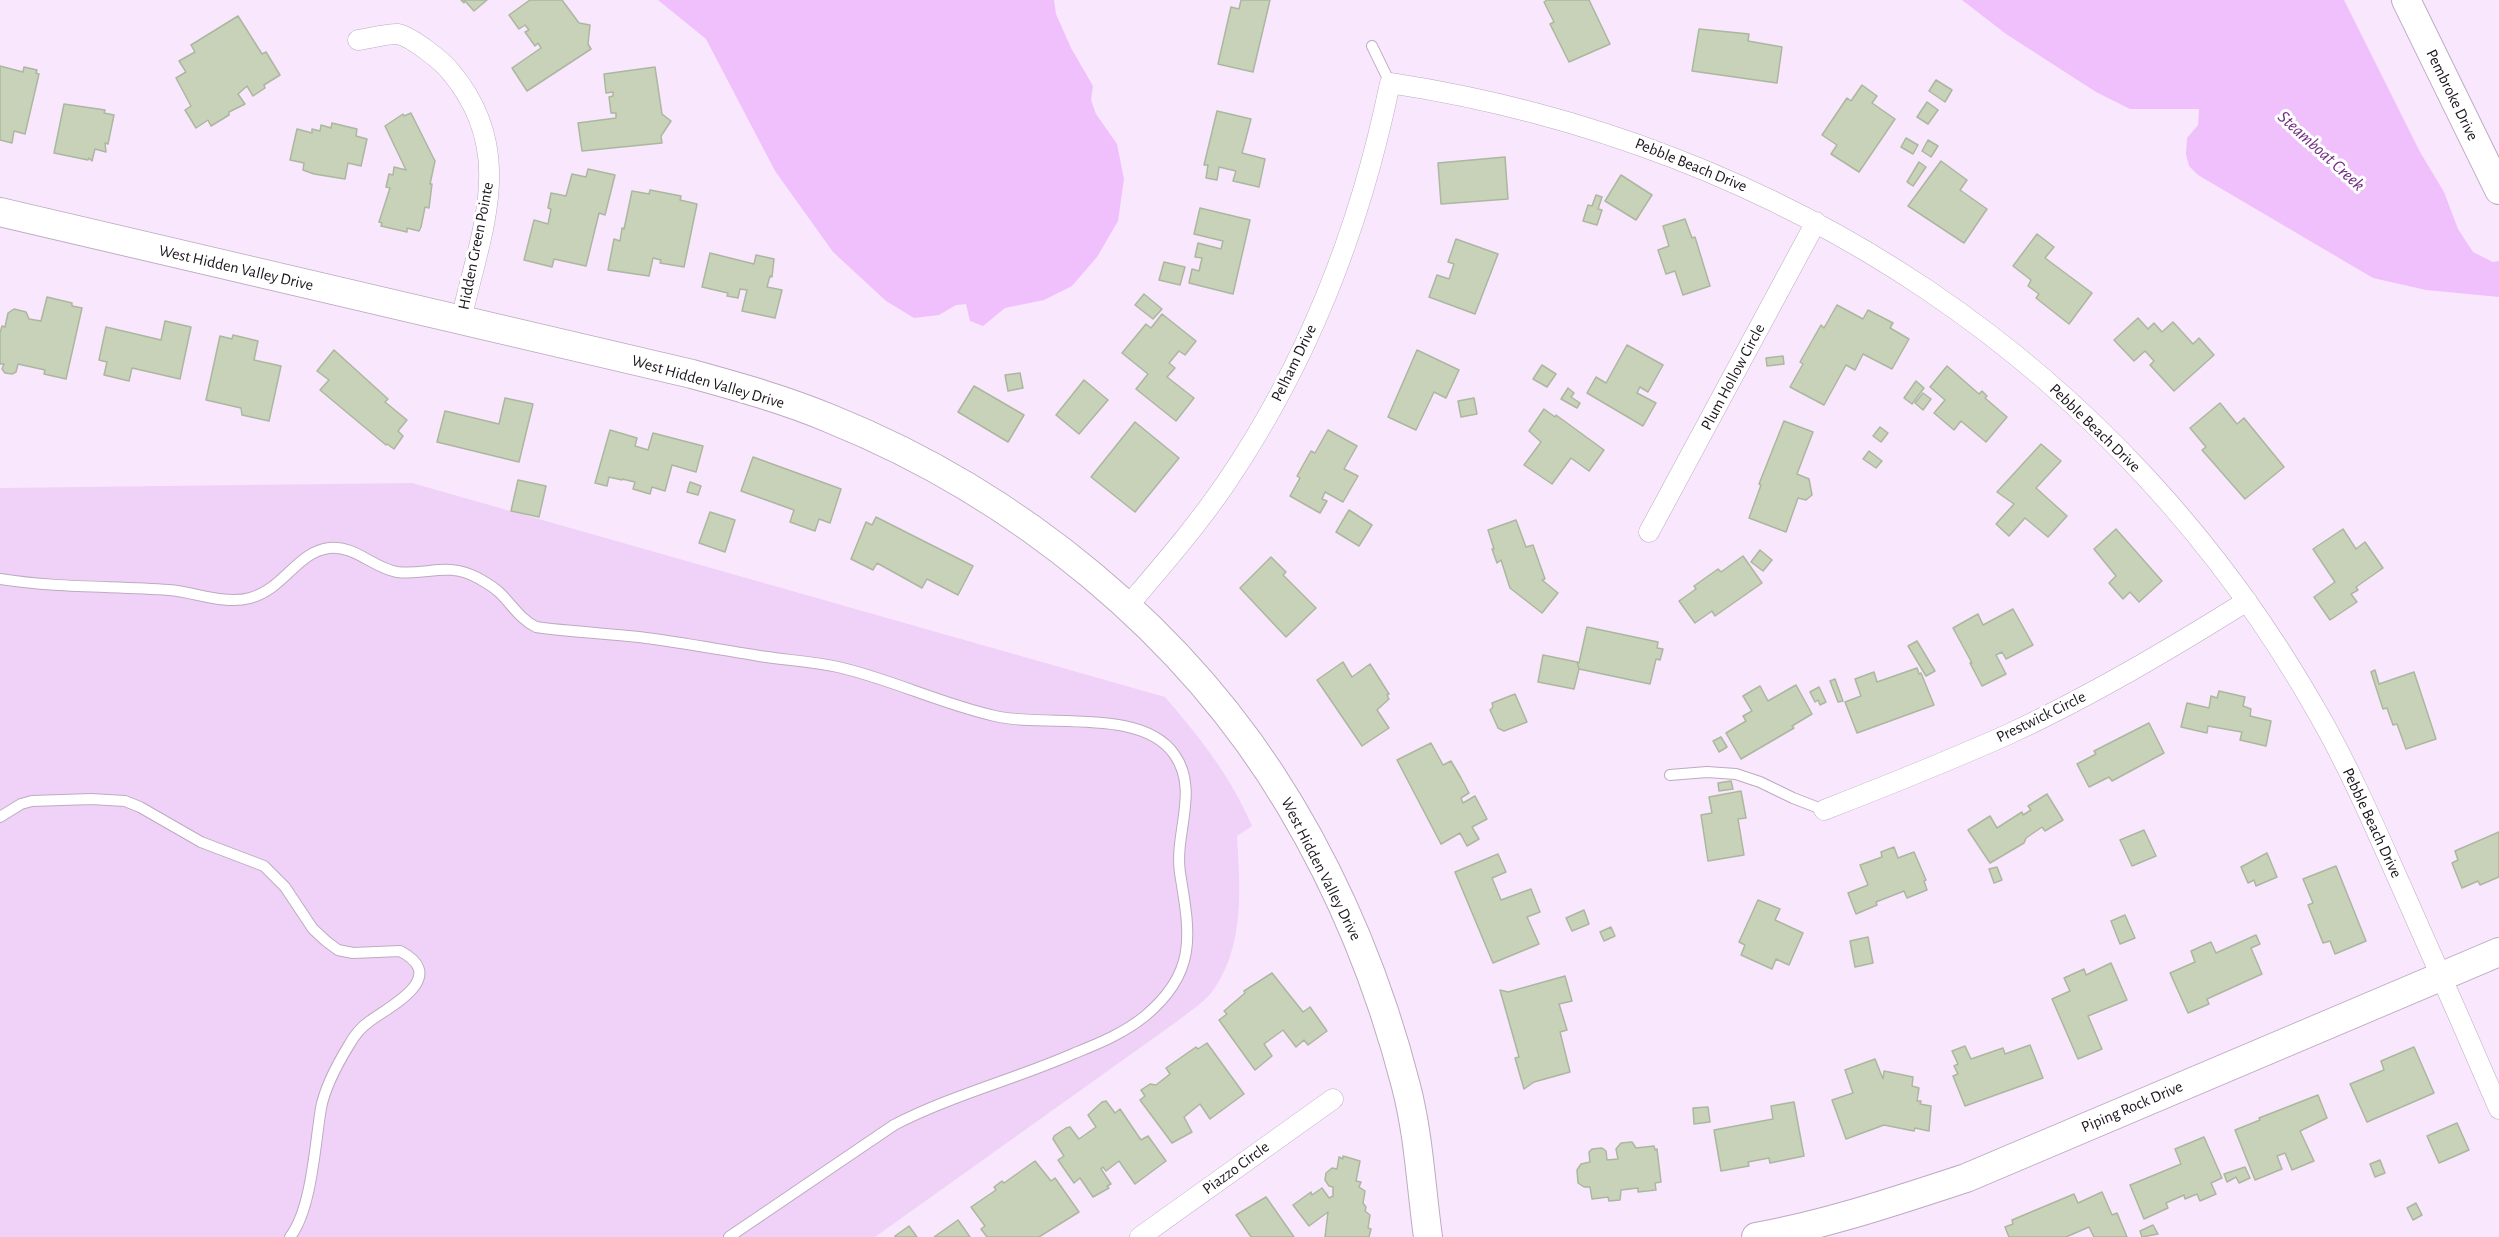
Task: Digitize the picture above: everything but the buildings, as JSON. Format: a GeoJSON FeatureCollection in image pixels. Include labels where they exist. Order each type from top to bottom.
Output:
{"type":"FeatureCollection","features":[{"type":"Feature","properties":{"kind":"street","name":"Pembroke Drive"},"geometry":{"type":"LineString","coordinates":[[2406,0],[2499,190]]}},
{"type":"Feature","properties":{"kind":"street","name":"Hidden Green Pointe"},"geometry":{"type":"LineString","coordinates":[[358,40],[398,34],[424,48],[446,66],[464,88],[480,118],[486,136],[491,166],[489,195],[461,320]]}},
{"type":"Feature","properties":{"kind":"street","name":"Pebble Beach Drive"},"geometry":{"type":"LineString","coordinates":[[1390,82],[1504,104],[1580,124],[1661,151],[1740,184],[1816,222],[1890,264],[1955,308],[2037,373],[2081,412],[2142,472],[2196,535],[2247,601],[2320,715],[2358,788],[2499,1109]]}},
{"type":"Feature","properties":{"kind":"street","name":"Pelham Drive"},"geometry":{"type":"LineString","coordinates":[[1127,607],[1179,547],[1226,483],[1269,414],[1302,351],[1334,278],[1361,201],[1382,124],[1390,82]]}},
{"type":"Feature","properties":{"kind":"street","name":"West Hidden Valley Drive"},"geometry":{"type":"LineString","coordinates":[[0,212],[692,374],[763,394],[829,418],[896,448],[965,486],[1017,519],[1062,552],[1127,607],[1205,687],[1253,750],[1290,805],[1326,872],[1361,948],[1386,1017],[1407,1089],[1419,1155],[1428,1237]]}},
{"type":"Feature","properties":{"kind":"street","name":"Plum Hollow Circle"},"geometry":{"type":"LineString","coordinates":[[1649,532],[1816,222]]}},
{"type":"Feature","properties":{"kind":"street","name":"Prestwick Circle"},"geometry":{"type":"LineString","coordinates":[[1824,810],[1922,772],[2011,733],[2105,685],[2247,601]]}},
{"type":"Feature","properties":{"kind":"street","name":"Piping Rock Drive"},"geometry":{"type":"LineString","coordinates":[[1764,1236],[1879,1208],[1966,1178],[2499,952]]}},
{"type":"Feature","properties":{"kind":"street","name":"Piazzo Circle"},"geometry":{"type":"LineString","coordinates":[[1140,1237],[1333,1099]]}},
{"type":"Feature","properties":{"kind":"lane"},"geometry":{"type":"LineString","coordinates":[[1372,46],[1390,82]]}},
{"type":"Feature","properties":{"kind":"lane"},"geometry":{"type":"LineString","coordinates":[[0,579],[53,585],[168,590],[230,599],[247,599],[272,589],[314,552],[330,548],[344,549],[398,572],[441,568],[474,576],[500,593],[526,622],[536,627],[641,637],[814,662],[842,668],[994,716],[1103,724],[1150,733],[1164,742],[1175,755],[1183,772],[1186,804],[1180,869],[1188,913],[1189,941],[1183,966],[1161,1002],[1120,1033],[1100,1043],[1035,1071],[922,1110],[894,1125],[729,1237]]}},
{"type":"Feature","properties":{"kind":"lane"},"geometry":{"type":"LineString","coordinates":[[1670,775],[1707,772],[1736,774],[1824,810]]}},
{"type":"Feature","properties":{"kind":"lane"},"geometry":{"type":"LineString","coordinates":[[0,817],[21,804],[32,801],[91,799],[125,801],[140,807],[201,842],[264,866],[285,887],[314,928],[338,950],[352,953],[400,951],[415,963],[418,971],[413,989],[404,1000],[362,1028],[349,1045],[326,1091],[306,1198],[290,1237]]}},
{"type":"Feature","properties":{"kind":"shaded area"},"geometry":{"type":"Polygon","coordinates":[[[412,483],[1165,697],[1214,758],[1234,790],[1252,826],[1237,836],[1239,895],[1236,934],[1224,972],[1214,989],[1179,1020],[875,1237],[0,1237],[0,488],[412,483]]]}},
{"type":"Feature","properties":{"kind":"water"},"geometry":{"type":"Polygon","coordinates":[[[658,0],[1054,0],[1056,14],[1071,48],[1093,86],[1091,100],[1096,114],[1117,144],[1124,179],[1118,221],[1097,257],[1072,286],[1044,300],[1005,308],[983,326],[970,321],[966,304],[956,305],[939,315],[914,318],[886,301],[833,252],[775,171],[706,39],[658,0]]]}},
{"type":"Feature","properties":{"kind":"water","name":"Steamboat Creek"},"geometry":{"type":"Polygon","coordinates":[[[1962,0],[2344,0],[2420,152],[2444,192],[2458,229],[2473,252],[2493,262],[2499,261],[2499,297],[2426,290],[2373,278],[2198,175],[2189,166],[2186,154],[2187,138],[2198,125],[2199,109],[2130,109],[2096,92],[2006,34],[1962,0]]]}}]}
